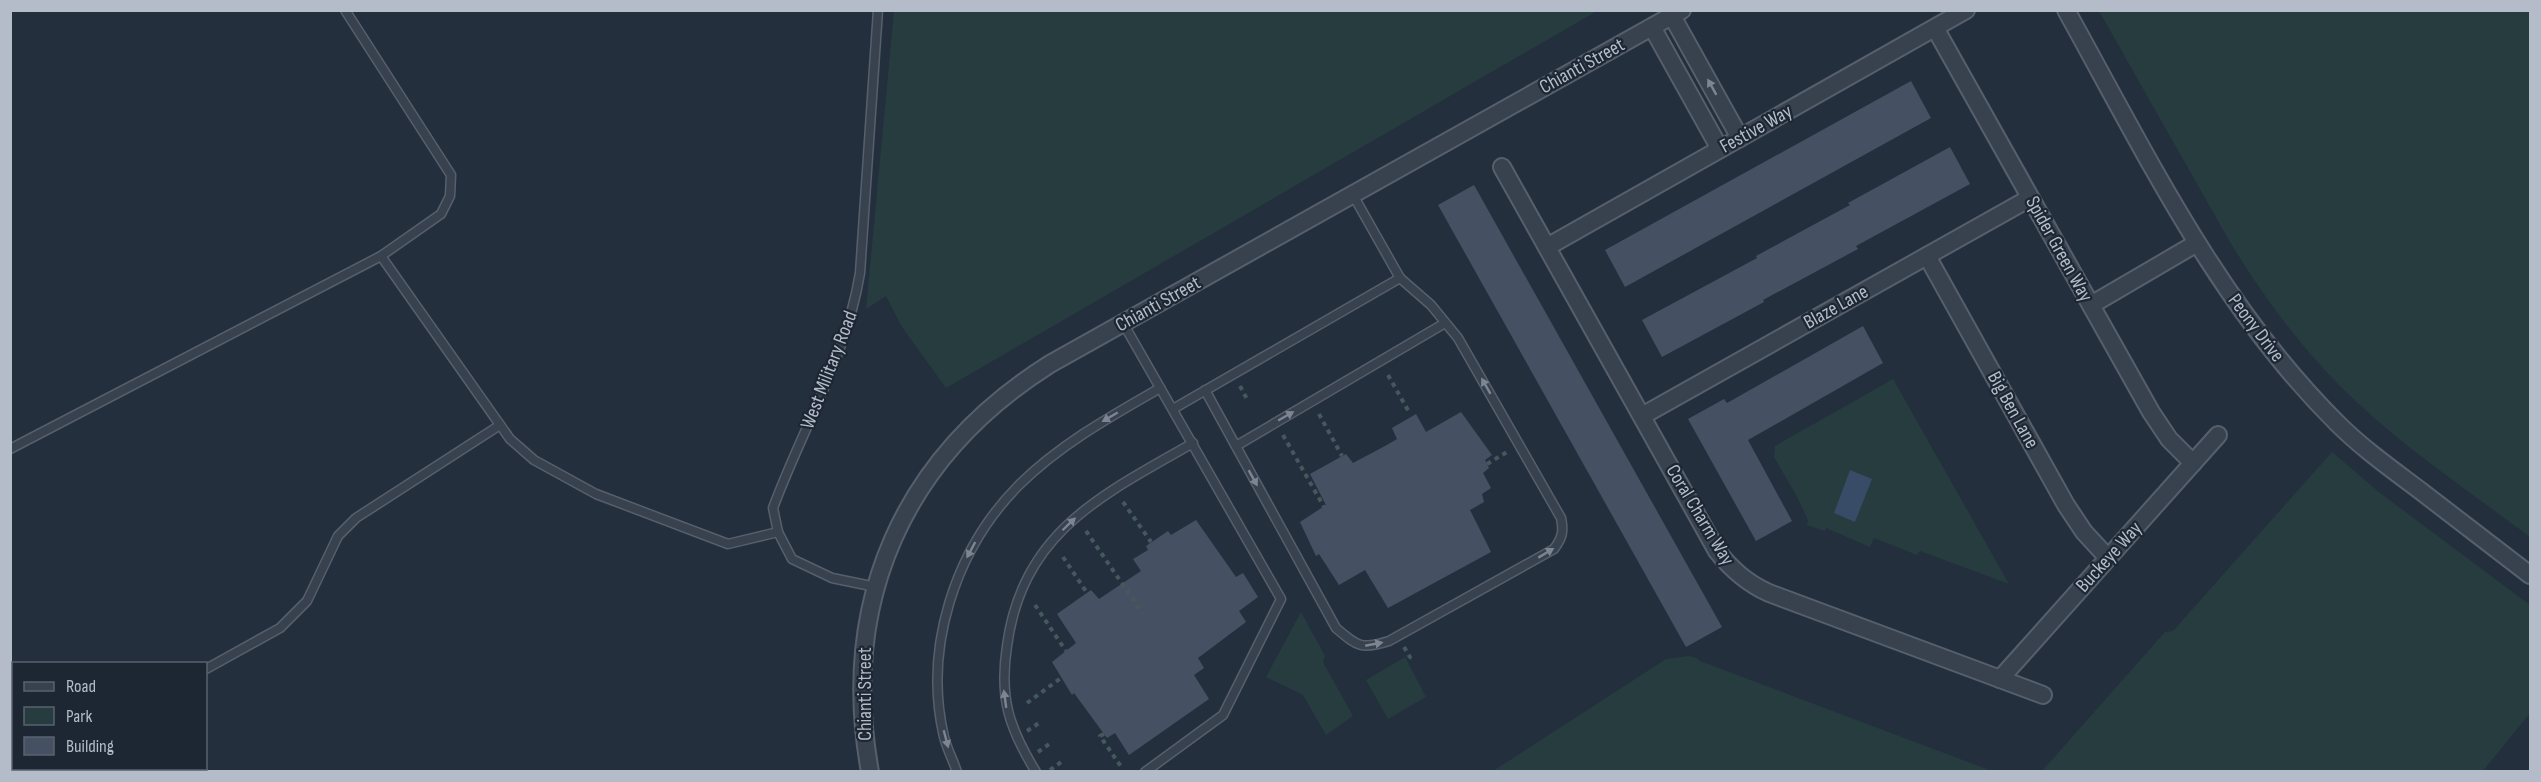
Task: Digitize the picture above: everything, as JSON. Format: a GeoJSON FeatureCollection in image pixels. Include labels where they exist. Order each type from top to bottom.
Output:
{"type":"FeatureCollection","features":[{"type":"Feature","properties":{"kind":"street","name":"Festive Way"},"geometry":{"type":"LineString","coordinates":[[1547,247],[1966,10]]}},
{"type":"Feature","properties":{"kind":"street","name":"Peony Drive"},"geometry":{"type":"LineString","coordinates":[[2066,10],[2197,243],[2254,329],[2281,362],[2338,424],[2385,464],[2530,575]]}},
{"type":"Feature","properties":{"kind":"street"},"geometry":{"type":"LineString","coordinates":[[1677,13],[1740,138]]}},
{"type":"Feature","properties":{"kind":"street","name":"Chianti Street"},"geometry":{"type":"LineString","coordinates":[[870,771],[864,741],[861,679],[867,627],[876,587],[898,528],[912,501],[930,473],[972,424],[1022,382],[1123,323],[1677,13]]}},
{"type":"Feature","properties":{"kind":"street"},"geometry":{"type":"LineString","coordinates":[[1652,27],[1720,149]]}},
{"type":"Feature","properties":{"kind":"street","name":"Spider Green Way"},"geometry":{"type":"LineString","coordinates":[[1935,28],[2159,426],[2193,463]]}},
{"type":"Feature","properties":{"kind":"street","name":"Coral Charm Way"},"geometry":{"type":"LineString","coordinates":[[1502,167],[1717,551],[1744,579],[1769,593],[2043,695]]}},
{"type":"Feature","properties":{"kind":"street","name":"Blaze Lane"},"geometry":{"type":"LineString","coordinates":[[1642,416],[2030,198]]}},
{"type":"Feature","properties":{"kind":"street"},"geometry":{"type":"LineString","coordinates":[[2091,305],[2197,243]]}},
{"type":"Feature","properties":{"kind":"street","name":"Big Ben Lane"},"geometry":{"type":"LineString","coordinates":[[1927,256],[2066,505],[2084,531],[2108,558]]}},
{"type":"Feature","properties":{"kind":"street","name":"Buckeye Way"},"geometry":{"type":"LineString","coordinates":[[2000,679],[2218,435]]}},
{"type":"Feature","properties":{"kind":"lane"},"geometry":{"type":"LineString","coordinates":[[10,449],[381,256],[441,214],[450,196],[451,175],[345,10]]}},
{"type":"Feature","properties":{"kind":"lane","name":"West Military Road"},"geometry":{"type":"LineString","coordinates":[[876,587],[832,578],[792,559],[778,532],[773,507],[843,346],[855,304],[860,273],[878,10]]}},
{"type":"Feature","properties":{"kind":"lane"},"geometry":{"type":"LineString","coordinates":[[1205,390],[1336,628],[1355,645],[1370,647],[1389,640],[1554,549],[1564,530],[1561,518],[1458,338],[1431,305],[1400,278],[1353,195]]}},
{"type":"Feature","properties":{"kind":"lane"},"geometry":{"type":"LineString","coordinates":[[381,256],[510,439],[534,460],[596,494],[728,544],[778,532]]}},
{"type":"Feature","properties":{"kind":"lane"},"geometry":{"type":"LineString","coordinates":[[1173,409],[1400,278]]}},
{"type":"Feature","properties":{"kind":"lane"},"geometry":{"type":"LineString","coordinates":[[1123,323],[1281,599],[1222,715],[1145,771]]}},
{"type":"Feature","properties":{"kind":"lane"},"geometry":{"type":"LineString","coordinates":[[1236,446],[1445,323]]}},
{"type":"Feature","properties":{"kind":"lane"},"geometry":{"type":"LineString","coordinates":[[957,771],[944,738],[938,688],[941,635],[957,578],[983,527],[1018,486],[1054,455],[1097,425],[1160,388]]}},
{"type":"Feature","properties":{"kind":"lane"},"geometry":{"type":"LineString","coordinates":[[207,668],[280,628],[307,601],[338,536],[356,518],[500,425]]}},
{"type":"Feature","properties":{"kind":"lane"},"geometry":{"type":"LineString","coordinates":[[1036,771],[1021,748],[1011,726],[1004,700],[1003,669],[1010,622],[1022,586],[1037,558],[1069,524],[1095,501],[1193,443]]}},
{"type":"Feature","properties":{"kind":"path"},"geometry":{"type":"LineString","coordinates":[[1388,375],[1409,412]]}},
{"type":"Feature","properties":{"kind":"path"},"geometry":{"type":"LineString","coordinates":[[1319,414],[1342,456]]}},
{"type":"Feature","properties":{"kind":"path"},"geometry":{"type":"LineString","coordinates":[[1283,435],[1324,507]]}},
{"type":"Feature","properties":{"kind":"path"},"geometry":{"type":"LineString","coordinates":[[1487,464],[1507,452]]}},
{"type":"Feature","properties":{"kind":"path"},"geometry":{"type":"LineString","coordinates":[[1123,502],[1151,542]]}},
{"type":"Feature","properties":{"kind":"path"},"geometry":{"type":"LineString","coordinates":[[1086,531],[1143,614]]}},
{"type":"Feature","properties":{"kind":"path"},"geometry":{"type":"LineString","coordinates":[[1063,557],[1086,593]]}},
{"type":"Feature","properties":{"kind":"path"},"geometry":{"type":"LineString","coordinates":[[1035,605],[1066,651]]}},
{"type":"Feature","properties":{"kind":"path"},"geometry":{"type":"LineString","coordinates":[[1404,646],[1410,657],[1407,660]]}},
{"type":"Feature","properties":{"kind":"path"},"geometry":{"type":"LineString","coordinates":[[1027,703],[1061,678]]}},
{"type":"Feature","properties":{"kind":"path"},"geometry":{"type":"LineString","coordinates":[[1104,734],[1100,736],[1122,768]]}},
{"type":"Feature","properties":{"kind":"path"},"geometry":{"type":"LineString","coordinates":[[1048,771],[1064,760]]}},
{"type":"Feature","properties":{"kind":"green space"},"geometry":{"type":"Polygon","coordinates":[[[894,10],[1597,11],[946,388],[902,327],[886,296],[866,309],[894,10]]]}},
{"type":"Feature","properties":{"kind":"green space"},"geometry":{"type":"Polygon","coordinates":[[[2099,11],[2530,11],[2530,537],[2431,464],[2383,425],[2338,384],[2294,334],[2254,280],[2230,242],[2099,11]]]}},
{"type":"Feature","properties":{"kind":"green space"},"geometry":{"type":"Polygon","coordinates":[[[1893,379],[2009,584],[1920,551],[1917,555],[1874,538],[1870,547],[1826,528],[1825,531],[1807,525],[1808,520],[1796,495],[1774,457],[1775,446],[1893,379]]]}},
{"type":"Feature","properties":{"kind":"green space"},"geometry":{"type":"Polygon","coordinates":[[[2332,452],[2380,493],[2530,605],[2530,713],[2483,771],[2042,771],[2165,632],[2173,631],[2332,452]]]}},
{"type":"Feature","properties":{"kind":"green space"},"geometry":{"type":"Polygon","coordinates":[[[1301,612],[1325,656],[1323,662],[1353,716],[1326,735],[1303,695],[1266,677],[1301,612]]]}},
{"type":"Feature","properties":{"kind":"green space"},"geometry":{"type":"Polygon","coordinates":[[[1689,656],[1992,771],[1493,771],[1666,659],[1689,656]]]}},
{"type":"Feature","properties":{"kind":"green space"},"geometry":{"type":"Polygon","coordinates":[[[1405,657],[1426,697],[1388,719],[1366,680],[1405,657]]]}},
{"type":"Feature","properties":{"kind":"water"},"geometry":{"type":"Polygon","coordinates":[[[1850,470],[1872,479],[1855,522],[1834,513],[1850,470]]]}},
{"type":"Feature","properties":{"kind":"building"},"geometry":{"type":"Polygon","coordinates":[[[1911,81],[1931,118],[1625,287],[1605,250],[1911,81]]]}},
{"type":"Feature","properties":{"kind":"building"},"geometry":{"type":"Polygon","coordinates":[[[1950,147],[1970,184],[1856,246],[1858,249],[1763,300],[1764,302],[1662,357],[1642,320],[1757,258],[1756,256],[1850,205],[1848,203],[1950,147]]]}},
{"type":"Feature","properties":{"kind":"building"},"geometry":{"type":"Polygon","coordinates":[[[1474,185],[1722,627],[1686,647],[1438,205],[1474,185]]]}},
{"type":"Feature","properties":{"kind":"building"},"geometry":{"type":"Polygon","coordinates":[[[1863,326],[1883,363],[1748,440],[1792,521],[1756,541],[1688,419],[1724,399],[1727,403],[1863,326]]]}},
{"type":"Feature","properties":{"kind":"building"},"geometry":{"type":"Polygon","coordinates":[[[1461,412],[1492,455],[1485,460],[1489,468],[1483,473],[1491,488],[1482,494],[1484,502],[1470,510],[1491,552],[1388,608],[1365,570],[1339,585],[1319,554],[1316,556],[1300,522],[1326,505],[1310,474],[1346,454],[1353,463],[1385,446],[1397,439],[1392,428],[1416,414],[1426,432],[1461,412]]]}},
{"type":"Feature","properties":{"kind":"building"},"geometry":{"type":"Polygon","coordinates":[[[1196,520],[1236,577],[1243,573],[1258,597],[1239,611],[1246,622],[1198,658],[1204,668],[1194,675],[1209,699],[1129,755],[1115,733],[1107,738],[1074,693],[1072,695],[1052,662],[1076,643],[1057,614],[1091,590],[1099,599],[1141,571],[1133,559],[1148,550],[1146,546],[1168,531],[1171,535],[1196,520]]]}}]}
